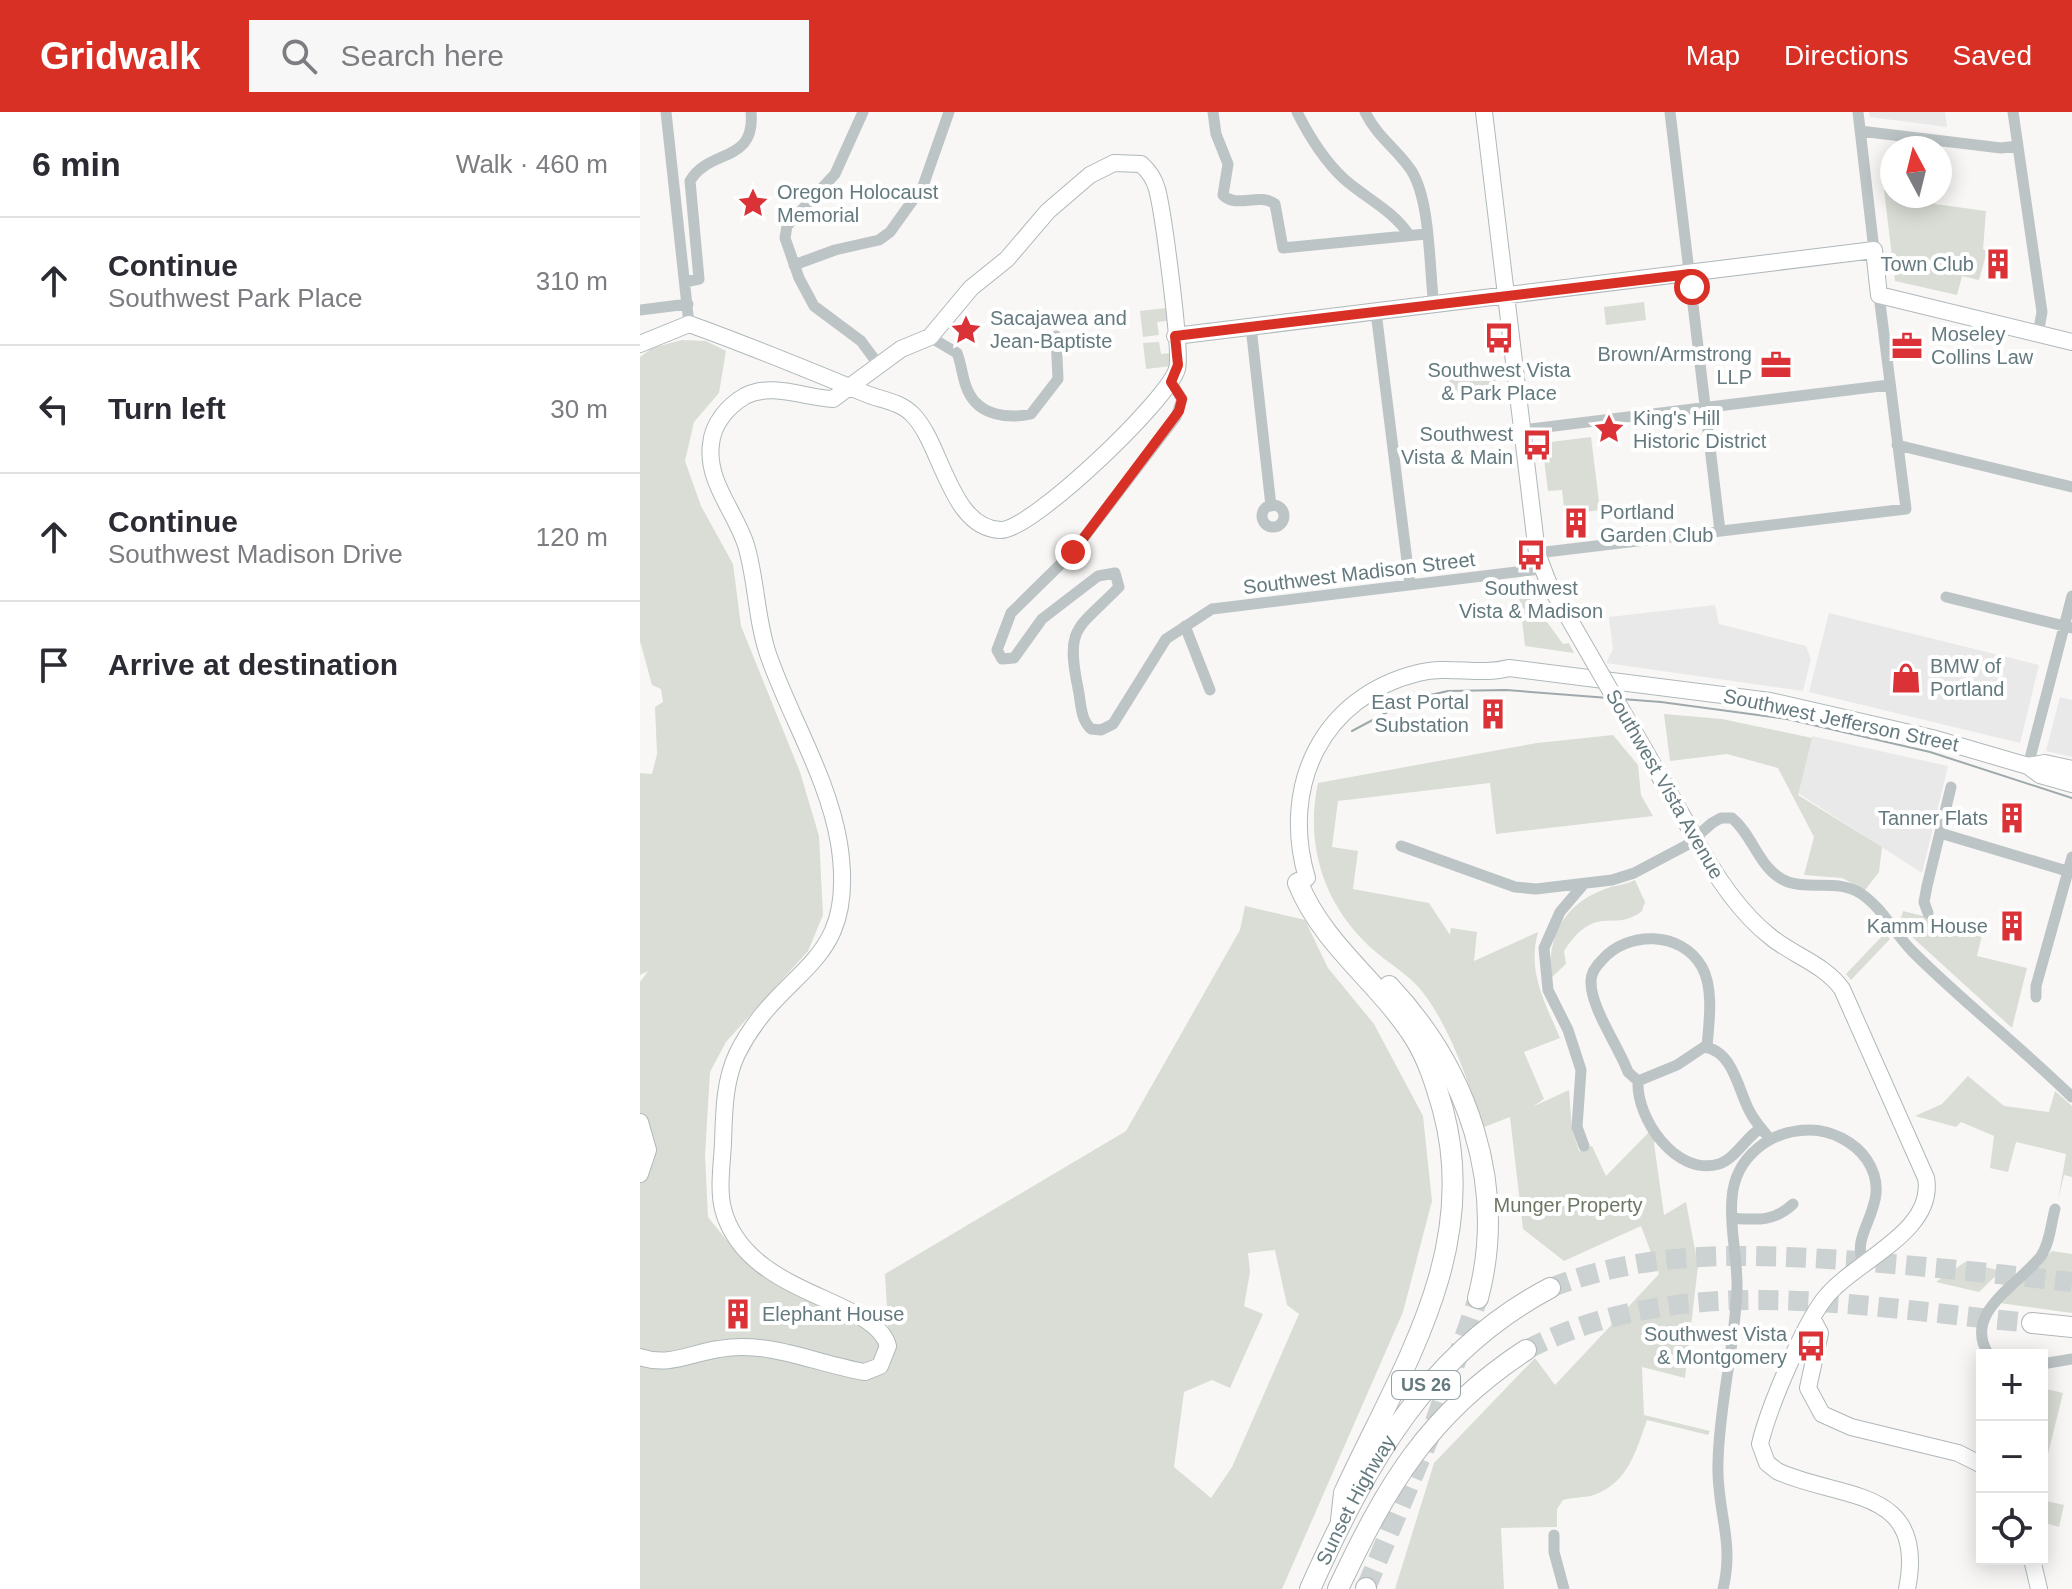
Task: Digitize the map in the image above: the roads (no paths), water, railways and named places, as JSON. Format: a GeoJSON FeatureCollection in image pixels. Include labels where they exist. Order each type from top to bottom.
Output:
{"type":"FeatureCollection","features":[{"type":"Feature","properties":{"kind":"highway"},"geometry":{"type":"LineString","coordinates":[[1305,886],[1319,924],[1416,1039],[1438,1092],[1454,1174],[1453,1224],[1442,1274],[1417,1338],[1344,1493],[1341,1520]]}},
{"type":"Feature","properties":{"kind":"highway"},"geometry":{"type":"LineString","coordinates":[[1305,886],[1339,931],[1429,1031],[1467,1106],[1480,1149],[1488,1221],[1487,1256],[1478,1298]]}},
{"type":"Feature","properties":{"kind":"highway","name":"Sunset Highway"},"geometry":{"type":"LineString","coordinates":[[1310,1589],[1341,1520],[1424,1387],[1459,1350],[1497,1319],[1550,1288]]}},
{"type":"Feature","properties":{"kind":"highway"},"geometry":{"type":"LineString","coordinates":[[2032,1323],[2072,1327]]}},
{"type":"Feature","properties":{"kind":"highway","name":"Sunset Highway"},"geometry":{"type":"LineString","coordinates":[[1338,1589],[1370,1523],[1419,1444],[1442,1417],[1476,1386],[1526,1350]]}},
{"type":"Feature","properties":{"kind":"street"},"geometry":{"type":"LineString","coordinates":[[666,112],[689,324]]}},
{"type":"Feature","properties":{"kind":"street"},"geometry":{"type":"LineString","coordinates":[[685,282],[699,279],[690,181],[704,167],[745,143],[753,130],[751,112]]}},
{"type":"Feature","properties":{"kind":"street"},"geometry":{"type":"LineString","coordinates":[[863,112],[856,133],[829,183],[787,226],[785,238],[814,306],[861,341],[878,364]]}},
{"type":"Feature","properties":{"kind":"street"},"geometry":{"type":"LineString","coordinates":[[794,265],[835,250],[879,240],[890,232],[923,186],[949,112]]}},
{"type":"Feature","properties":{"kind":"street"},"geometry":{"type":"LineString","coordinates":[[1213,112],[1216,134],[1228,164],[1223,195],[1232,201],[1264,199],[1275,204],[1283,248],[1426,234]]}},
{"type":"Feature","properties":{"kind":"street"},"geometry":{"type":"LineString","coordinates":[[1297,112],[1325,159],[1343,178],[1396,218],[1409,235]]}},
{"type":"Feature","properties":{"kind":"street"},"geometry":{"type":"LineString","coordinates":[[1365,112],[1377,136],[1414,176],[1426,234],[1434,306]]}},
{"type":"Feature","properties":{"kind":"street","name":"Southwest Vista Avenue"},"geometry":{"type":"LineString","coordinates":[[1484,112],[1505,297],[1542,568],[1720,880],[1765,932],[1828,974],[1842,989],[1927,1183],[1922,1212],[1903,1233],[1841,1280],[1812,1318],[1762,1437],[1762,1453],[1770,1466],[1789,1476],[1857,1493],[1884,1507],[1898,1525],[1909,1550],[1907,1589]]}},
{"type":"Feature","properties":{"kind":"street"},"geometry":{"type":"LineString","coordinates":[[1670,112],[1720,531]]}},
{"type":"Feature","properties":{"kind":"street"},"geometry":{"type":"LineString","coordinates":[[1858,112],[1897,445],[2072,487]]}},
{"type":"Feature","properties":{"kind":"street"},"geometry":{"type":"LineString","coordinates":[[2013,112],[2042,312],[2038,334]]}},
{"type":"Feature","properties":{"kind":"street"},"geometry":{"type":"LineString","coordinates":[[1860,131],[2001,148],[2018,146]]}},
{"type":"Feature","properties":{"kind":"street"},"geometry":{"type":"LineString","coordinates":[[640,344],[689,324],[848,386],[910,412],[927,434],[960,504],[983,525],[1006,530],[1039,513],[1141,419],[1171,382],[1178,365],[1156,188],[1149,171],[1133,161],[1103,168],[1070,191],[1007,259],[971,288],[930,337],[901,349],[848,386],[833,399],[770,390],[753,393],[726,411],[711,444],[713,472],[745,542],[769,657],[831,808],[843,882],[842,907],[828,944],[756,1024],[735,1058],[726,1093],[721,1198],[733,1235],[754,1260],[813,1295],[877,1326],[886,1339],[887,1353],[880,1366],[865,1372],[760,1345],[720,1348],[674,1361],[640,1357]]}},
{"type":"Feature","properties":{"kind":"street"},"geometry":{"type":"LineString","coordinates":[[1175,336],[1874,250]]}},
{"type":"Feature","properties":{"kind":"street"},"geometry":{"type":"LineString","coordinates":[[1879,295],[2072,342]]}},
{"type":"Feature","properties":{"kind":"street"},"geometry":{"type":"LineString","coordinates":[[640,310],[688,304]]}},
{"type":"Feature","properties":{"kind":"street"},"geometry":{"type":"LineString","coordinates":[[1376,312],[1410,585]]}},
{"type":"Feature","properties":{"kind":"street"},"geometry":{"type":"LineString","coordinates":[[1251,327],[1271,506]]}},
{"type":"Feature","properties":{"kind":"street"},"geometry":{"type":"LineString","coordinates":[[930,337],[957,353],[972,397],[994,414],[1006,418],[1031,414],[1058,379],[1056,336]]}},
{"type":"Feature","properties":{"kind":"street","name":"Southwest Madison Street"},"geometry":{"type":"LineString","coordinates":[[1171,382],[1182,399],[1176,417],[1073,552],[1011,613],[997,653],[1006,661],[1014,658],[1042,619],[1098,576],[1115,573],[1119,587],[1083,621],[1071,644],[1084,718],[1087,726],[1096,731],[1119,717],[1158,649],[1185,626],[1215,608],[1542,568],[1720,531],[1906,509],[1897,445]]}},
{"type":"Feature","properties":{"kind":"street"},"geometry":{"type":"LineString","coordinates":[[1522,430],[1889,385]]}},
{"type":"Feature","properties":{"kind":"street"},"geometry":{"type":"LineString","coordinates":[[2028,766],[2068,627],[2072,596]]}},
{"type":"Feature","properties":{"kind":"street"},"geometry":{"type":"LineString","coordinates":[[1946,597],[2068,627]]}},
{"type":"Feature","properties":{"kind":"street"},"geometry":{"type":"LineString","coordinates":[[1185,626],[1210,690]]}},
{"type":"Feature","properties":{"kind":"street","name":"Southwest Jefferson Street"},"geometry":{"type":"LineString","coordinates":[[1305,886],[1288,838],[1291,789],[1306,747],[1334,709],[1370,681],[1417,662],[1465,658],[1497,661],[1509,668],[1770,701],[1932,738],[2028,766],[2040,775],[2072,784]]}},
{"type":"Feature","properties":{"kind":"street","name":"Southwest Jefferson Street"},"geometry":{"type":"LineString","coordinates":[[2028,766],[2045,763],[2072,769]]}},
{"type":"Feature","properties":{"kind":"street"},"geometry":{"type":"LineString","coordinates":[[1928,913],[1924,902],[1951,787]]}},
{"type":"Feature","properties":{"kind":"street"},"geometry":{"type":"LineString","coordinates":[[1401,846],[1521,888],[1583,885],[1634,873],[1692,834],[1721,818],[1732,818],[1775,875],[1789,882],[1832,885],[1858,892],[1880,909],[1911,951],[2012,1038],[2072,1097]]}},
{"type":"Feature","properties":{"kind":"street"},"geometry":{"type":"LineString","coordinates":[[1940,833],[2067,871]]}},
{"type":"Feature","properties":{"kind":"street"},"geometry":{"type":"LineString","coordinates":[[2036,997],[2039,973],[2072,857]]}},
{"type":"Feature","properties":{"kind":"street"},"geometry":{"type":"LineString","coordinates":[[1583,885],[1560,912],[1544,948],[1548,990],[1568,1030],[1581,1070],[1577,1127],[1584,1146]]}},
{"type":"Feature","properties":{"kind":"street"},"geometry":{"type":"LineString","coordinates":[[1761,1128],[1726,1161],[1712,1165],[1687,1164],[1676,1156],[1638,1099],[1638,1081],[1628,1072],[1591,986],[1596,967],[1621,943],[1661,940],[1677,944],[1696,959],[1707,982],[1707,1046],[1732,1069],[1750,1113],[1769,1138]]}},
{"type":"Feature","properties":{"kind":"street"},"geometry":{"type":"LineString","coordinates":[[1638,1081],[1677,1065],[1707,1046]]}},
{"type":"Feature","properties":{"kind":"street"},"geometry":{"type":"LineString","coordinates":[[640,1122],[648,1150],[640,1174]]}},
{"type":"Feature","properties":{"kind":"street"},"geometry":{"type":"LineString","coordinates":[[1723,1589],[1729,1541],[1718,1467],[1737,1288],[1732,1218],[1734,1185],[1752,1153],[1769,1138],[1801,1130],[1826,1131],[1857,1148],[1867,1160],[1877,1191],[1872,1218],[1860,1240],[1858,1251],[1863,1262]]}},
{"type":"Feature","properties":{"kind":"street"},"geometry":{"type":"LineString","coordinates":[[1732,1218],[1765,1220],[1781,1215],[1793,1204]]}},
{"type":"Feature","properties":{"kind":"street"},"geometry":{"type":"LineString","coordinates":[[1987,1349],[1981,1334],[1984,1316],[2040,1257],[2055,1209]]}},
{"type":"Feature","properties":{"kind":"street"},"geometry":{"type":"LineString","coordinates":[[1812,1318],[1820,1333],[1808,1388],[1822,1414],[1851,1427],[1958,1453],[1976,1462]]}},
{"type":"Feature","properties":{"kind":"street"},"geometry":{"type":"LineString","coordinates":[[2048,1363],[2072,1359]]}},
{"type":"Feature","properties":{"kind":"street"},"geometry":{"type":"LineString","coordinates":[[1554,1535],[1554,1552],[1564,1589]]}},
{"type":"Feature","properties":{"kind":"street"},"geometry":{"type":"LineString","coordinates":[[2033,1565],[2039,1589]]}},
{"type":"Feature","properties":{"kind":"tunnel"},"geometry":{"type":"LineString","coordinates":[[1550,1288],[1626,1266],[1664,1260],[1741,1256],[1858,1261],[2072,1282]]}},
{"type":"Feature","properties":{"kind":"tunnel"},"geometry":{"type":"LineString","coordinates":[[1366,1588],[1430,1436],[1478,1298]]}},
{"type":"Feature","properties":{"kind":"tunnel"},"geometry":{"type":"LineString","coordinates":[[1526,1350],[1587,1325],[1649,1309],[1711,1301],[1839,1303],[2032,1323]]}},
{"type":"Feature","properties":{"kind":"tram line"},"geometry":{"type":"LineString","coordinates":[[1352,731],[1412,699],[1448,691],[1506,690],[1661,702],[1787,719],[1930,752],[2072,798]]}},
{"type":"Feature","properties":{"kind":"place","name":"Oregon Holocaust Memorial"},"geometry":{"type":"Point","coordinates":[753,203]}},
{"type":"Feature","properties":{"kind":"place","name":"Town Club"},"geometry":{"type":"Point","coordinates":[1998,264]}},
{"type":"Feature","properties":{"kind":"place","name":"Sacajawea and Jean-Baptiste"},"geometry":{"type":"Point","coordinates":[966,330]}},
{"type":"Feature","properties":{"kind":"place","name":"Southwest Vista & Park Place"},"geometry":{"type":"Point","coordinates":[1499,338]}},
{"type":"Feature","properties":{"kind":"place","name":"Moseley Collins Law"},"geometry":{"type":"Point","coordinates":[1907,346]}},
{"type":"Feature","properties":{"kind":"place","name":"Brown/Armstrong LLP"},"geometry":{"type":"Point","coordinates":[1776,365]}},
{"type":"Feature","properties":{"kind":"place","name":"King's Hill Historic District"},"geometry":{"type":"Point","coordinates":[1609,429]}},
{"type":"Feature","properties":{"kind":"place","name":"Southwest Vista & Main"},"geometry":{"type":"Point","coordinates":[1537,445]}},
{"type":"Feature","properties":{"kind":"place","name":"Portland Garden Club"},"geometry":{"type":"Point","coordinates":[1576,523]}},
{"type":"Feature","properties":{"kind":"place","name":"Southwest Vista & Madison"},"geometry":{"type":"Point","coordinates":[1531,555]}},
{"type":"Feature","properties":{"kind":"place","name":"BMW of Portland"},"geometry":{"type":"Point","coordinates":[1906,678]}},
{"type":"Feature","properties":{"kind":"place","name":"East Portal Substation"},"geometry":{"type":"Point","coordinates":[1493,714]}},
{"type":"Feature","properties":{"kind":"place","name":"Tanner Flats"},"geometry":{"type":"Point","coordinates":[2012,818]}},
{"type":"Feature","properties":{"kind":"place","name":"Kamm House"},"geometry":{"type":"Point","coordinates":[2012,926]}},
{"type":"Feature","properties":{"kind":"place","name":"Elephant House"},"geometry":{"type":"Point","coordinates":[738,1314]}},
{"type":"Feature","properties":{"kind":"place","name":"Southwest Vista & Montgomery"},"geometry":{"type":"Point","coordinates":[1811,1346]}},
{"type":"Feature","properties":{"kind":"park label","name":"Munger Property"},"geometry":{"type":"Point","coordinates":[1568,1205]}}]}
